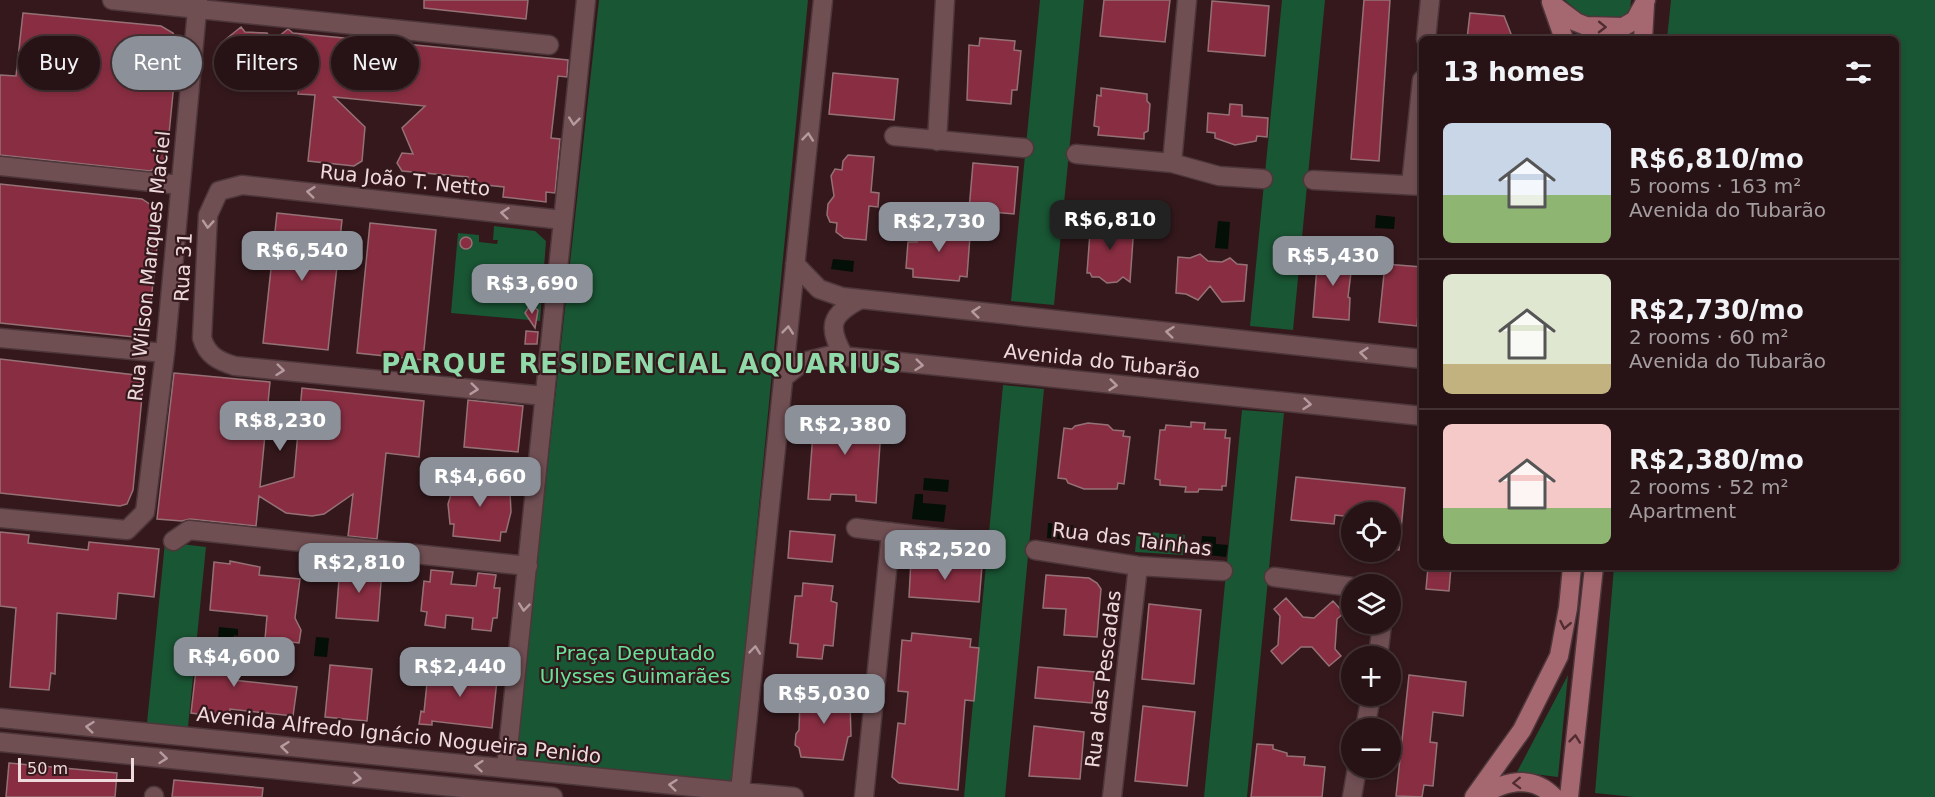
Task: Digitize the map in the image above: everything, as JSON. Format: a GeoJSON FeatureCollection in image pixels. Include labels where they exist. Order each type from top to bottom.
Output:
{"type":"FeatureCollection","features":[{"type":"Feature","properties":{"kind":"main road"},"geometry":{"type":"LineString","coordinates":[[1551,1],[1576,22],[1586,26],[1623,27],[1635,20],[1646,0]]}},
{"type":"Feature","properties":{"kind":"main road"},"geometry":{"type":"LineString","coordinates":[[1642,36],[1646,0]]}},
{"type":"Feature","properties":{"kind":"main road"},"geometry":{"type":"LineString","coordinates":[[1551,1],[1563,36]]}},
{"type":"Feature","properties":{"kind":"main road"},"geometry":{"type":"LineString","coordinates":[[1474,797],[1522,730],[1559,656],[1568,608],[1572,570]]}},
{"type":"Feature","properties":{"kind":"main road"},"geometry":{"type":"LineString","coordinates":[[1569,797],[1594,570]]}},
{"type":"Feature","properties":{"kind":"main road"},"geometry":{"type":"LineString","coordinates":[[1479,797],[1510,782],[1524,782],[1537,785],[1554,797]]}},
{"type":"Feature","properties":{"kind":"street"},"geometry":{"type":"LineString","coordinates":[[112,0],[198,5],[549,45]]}},
{"type":"Feature","properties":{"kind":"street"},"geometry":{"type":"LineString","coordinates":[[506,768],[586,0]]}},
{"type":"Feature","properties":{"kind":"street"},"geometry":{"type":"LineString","coordinates":[[740,792],[823,0]]}},
{"type":"Feature","properties":{"kind":"street"},"geometry":{"type":"LineString","coordinates":[[937,141],[945,0]]}},
{"type":"Feature","properties":{"kind":"street"},"geometry":{"type":"LineString","coordinates":[[1172,163],[1187,0]]}},
{"type":"Feature","properties":{"kind":"street"},"geometry":{"type":"LineString","coordinates":[[1426,36],[1430,0]]}},
{"type":"Feature","properties":{"kind":"street","name":"Rua Wilson Marques Maciel"},"geometry":{"type":"LineString","coordinates":[[0,518],[127,530],[144,512],[165,353],[198,5]]}},
{"type":"Feature","properties":{"kind":"street"},"geometry":{"type":"LineString","coordinates":[[894,136],[1024,148]]}},
{"type":"Feature","properties":{"kind":"street"},"geometry":{"type":"LineString","coordinates":[[1313,180],[1417,186],[1419,144]]}},
{"type":"Feature","properties":{"kind":"street"},"geometry":{"type":"LineString","coordinates":[[1076,154],[1172,163],[1219,176],[1263,179]]}},
{"type":"Feature","properties":{"kind":"street"},"geometry":{"type":"LineString","coordinates":[[0,166],[180,185]]}},
{"type":"Feature","properties":{"kind":"street","name":"Rua João T. Netto"},"geometry":{"type":"LineString","coordinates":[[242,185],[563,220]]}},
{"type":"Feature","properties":{"kind":"street","name":"Rua 31"},"geometry":{"type":"LineString","coordinates":[[242,185],[219,191],[208,215],[202,339],[205,349],[222,362],[235,366],[545,396]]}},
{"type":"Feature","properties":{"kind":"street","name":"Avenida do Tubarão"},"geometry":{"type":"LineString","coordinates":[[795,264],[819,289],[842,297],[1419,359]]}},
{"type":"Feature","properties":{"kind":"street"},"geometry":{"type":"LineString","coordinates":[[844,356],[833,332],[834,318],[842,309],[861,299]]}},
{"type":"Feature","properties":{"kind":"street"},"geometry":{"type":"LineString","coordinates":[[0,338],[165,353]]}},
{"type":"Feature","properties":{"kind":"street","name":"Avenida do Tubarão"},"geometry":{"type":"LineString","coordinates":[[783,378],[803,362],[832,355],[1419,416]]}},
{"type":"Feature","properties":{"kind":"street"},"geometry":{"type":"LineString","coordinates":[[856,528],[988,544]]}},
{"type":"Feature","properties":{"kind":"street"},"geometry":{"type":"LineString","coordinates":[[173,541],[189,530],[528,566]]}},
{"type":"Feature","properties":{"kind":"street"},"geometry":{"type":"LineString","coordinates":[[864,797],[891,532]]}},
{"type":"Feature","properties":{"kind":"street","name":"Rua das Tainhas"},"geometry":{"type":"LineString","coordinates":[[1035,550],[1138,566],[1223,572]]}},
{"type":"Feature","properties":{"kind":"street","name":"Rua das Pescadas"},"geometry":{"type":"LineString","coordinates":[[1112,797],[1138,566]]}},
{"type":"Feature","properties":{"kind":"street"},"geometry":{"type":"LineString","coordinates":[[1274,577],[1341,586]]}},
{"type":"Feature","properties":{"kind":"street","name":"Avenida Alfredo Ignácio Nogueira Penido"},"geometry":{"type":"LineString","coordinates":[[0,718],[794,797]]}},
{"type":"Feature","properties":{"kind":"street"},"geometry":{"type":"LineString","coordinates":[[0,742],[509,795],[553,797]]}},
{"type":"Feature","properties":{"kind":"street"},"geometry":{"type":"LineString","coordinates":[[393,782],[402,771],[402,762],[397,757]]}},
{"type":"Feature","properties":{"kind":"street"},"geometry":{"type":"LineString","coordinates":[[431,786],[426,782],[424,772],[426,766],[435,762]]}},
{"type":"Feature","properties":{"kind":"street"},"geometry":{"type":"LineString","coordinates":[[1352,797],[1355,778]]}},
{"type":"Feature","properties":{"kind":"green space","name":"Praça Deputado Ulysses Guimarães"},"geometry":{"type":"Polygon","coordinates":[[[599,0],[808,0],[732,785],[515,762],[599,0]]]}},
{"type":"Feature","properties":{"kind":"green space"},"geometry":{"type":"Polygon","coordinates":[[[1040,0],[1084,0],[1054,305],[1011,301],[1040,0]]]}},
{"type":"Feature","properties":{"kind":"green space"},"geometry":{"type":"Polygon","coordinates":[[[1282,0],[1325,0],[1293,330],[1250,326],[1282,0]]]}},
{"type":"Feature","properties":{"kind":"green space"},"geometry":{"type":"Polygon","coordinates":[[[1565,0],[1631,0],[1630,11],[1621,19],[1586,18],[1565,0]]]}},
{"type":"Feature","properties":{"kind":"green space"},"geometry":{"type":"Polygon","coordinates":[[[1671,0],[1935,0],[1935,797],[1634,797],[1595,793],[1614,570],[1899,570],[1899,36],[1667,36],[1671,0]]]}},
{"type":"Feature","properties":{"kind":"green space"},"geometry":{"type":"Polygon","coordinates":[[[494,226],[535,231],[546,241],[540,321],[451,313],[458,233],[479,235],[479,242],[497,244],[498,240],[493,240],[494,226]]]}},
{"type":"Feature","properties":{"kind":"green space"},"geometry":{"type":"Polygon","coordinates":[[[1003,385],[1044,389],[1005,797],[964,797],[1003,385]]]}},
{"type":"Feature","properties":{"kind":"green space"},"geometry":{"type":"Polygon","coordinates":[[[1242,410],[1284,413],[1247,797],[1204,797],[1242,410]]]}},
{"type":"Feature","properties":{"kind":"green space"},"geometry":{"type":"Polygon","coordinates":[[[1137,531],[1185,535],[1183,555],[1135,552],[1137,531]]]}},
{"type":"Feature","properties":{"kind":"green space"},"geometry":{"type":"Polygon","coordinates":[[[165,542],[206,547],[187,737],[146,733],[165,542]]]}},
{"type":"Feature","properties":{"kind":"green space"},"geometry":{"type":"Polygon","coordinates":[[[1568,675],[1558,777],[1517,772],[1568,675]]]}},
{"type":"Feature","properties":{"kind":"shaded area"},"geometry":{"type":"Polygon","coordinates":[[[1376,215],[1395,217],[1394,229],[1375,228],[1376,215]]]}},
{"type":"Feature","properties":{"kind":"shaded area"},"geometry":{"type":"Polygon","coordinates":[[[1218,221],[1230,222],[1228,249],[1215,248],[1218,221]]]}},
{"type":"Feature","properties":{"kind":"shaded area"},"geometry":{"type":"Polygon","coordinates":[[[833,259],[854,261],[853,272],[831,269],[833,259]]]}},
{"type":"Feature","properties":{"kind":"shaded area"},"geometry":{"type":"Polygon","coordinates":[[[924,478],[949,480],[948,492],[923,490],[924,478]]]}},
{"type":"Feature","properties":{"kind":"shaded area"},"geometry":{"type":"Polygon","coordinates":[[[915,494],[923,494],[923,503],[946,505],[944,522],[912,519],[915,494]]]}},
{"type":"Feature","properties":{"kind":"shaded area"},"geometry":{"type":"Polygon","coordinates":[[[1048,523],[1076,526],[1075,541],[1047,538],[1048,523]]]}},
{"type":"Feature","properties":{"kind":"shaded area"},"geometry":{"type":"Polygon","coordinates":[[[1202,536],[1216,537],[1216,544],[1228,545],[1226,557],[1200,554],[1202,536]]]}},
{"type":"Feature","properties":{"kind":"shaded area"},"geometry":{"type":"Polygon","coordinates":[[[219,627],[238,629],[238,636],[234,635],[233,640],[218,638],[219,627]]]}},
{"type":"Feature","properties":{"kind":"shaded area"},"geometry":{"type":"Polygon","coordinates":[[[316,637],[329,638],[327,657],[314,656],[316,637]]]}},
{"type":"Feature","properties":{"kind":"building"},"geometry":{"type":"Polygon","coordinates":[[[424,0],[528,0],[526,19],[424,8],[424,0]]]}},
{"type":"Feature","properties":{"kind":"building"},"geometry":{"type":"Polygon","coordinates":[[[1104,0],[1170,0],[1165,42],[1100,36],[1104,0]]]}},
{"type":"Feature","properties":{"kind":"building"},"geometry":{"type":"Polygon","coordinates":[[[1364,0],[1390,0],[1379,161],[1351,159],[1364,0]]]}},
{"type":"Feature","properties":{"kind":"building"},"geometry":{"type":"Polygon","coordinates":[[[1212,1],[1269,6],[1265,56],[1208,51],[1212,1]]]}},
{"type":"Feature","properties":{"kind":"building"},"geometry":{"type":"Polygon","coordinates":[[[23,13],[161,26],[173,33],[174,36],[112,36],[112,90],[173,90],[167,154],[160,166],[150,171],[0,155],[0,75],[16,76],[18,58],[18,90],[100,90],[100,36],[20,36],[23,13]]]}},
{"type":"Feature","properties":{"kind":"building"},"geometry":{"type":"Polygon","coordinates":[[[1470,13],[1504,16],[1512,36],[1467,36],[1470,13]]]}},
{"type":"Feature","properties":{"kind":"building"},"geometry":{"type":"Polygon","coordinates":[[[241,27],[245,32],[267,33],[269,36],[230,36],[241,27]]]}},
{"type":"Feature","properties":{"kind":"building"},"geometry":{"type":"Polygon","coordinates":[[[288,29],[293,33],[331,37],[331,90],[419,90],[419,45],[568,60],[567,77],[558,76],[551,138],[560,139],[555,193],[546,192],[546,202],[503,197],[504,187],[467,183],[468,177],[402,171],[397,163],[402,153],[413,154],[402,128],[425,106],[334,97],[365,127],[362,161],[354,166],[308,161],[315,95],[298,94],[298,90],[319,90],[319,36],[279,36],[288,29]]]}},
{"type":"Feature","properties":{"kind":"building"},"geometry":{"type":"Polygon","coordinates":[[[980,38],[1015,41],[1014,50],[1021,51],[1017,90],[1012,90],[1011,104],[967,100],[969,45],[979,46],[980,38]]]}},
{"type":"Feature","properties":{"kind":"building"},"geometry":{"type":"Polygon","coordinates":[[[833,73],[898,79],[894,120],[829,114],[833,73]]]}},
{"type":"Feature","properties":{"kind":"building"},"geometry":{"type":"Polygon","coordinates":[[[1101,88],[1147,94],[1147,101],[1150,104],[1148,131],[1144,133],[1144,139],[1098,135],[1099,127],[1094,126],[1097,95],[1101,96],[1101,88]]]}},
{"type":"Feature","properties":{"kind":"building"},"geometry":{"type":"Polygon","coordinates":[[[1230,104],[1242,105],[1242,116],[1268,118],[1267,137],[1257,136],[1256,141],[1235,145],[1215,138],[1215,133],[1207,132],[1208,113],[1229,115],[1230,104]]]}},
{"type":"Feature","properties":{"kind":"building"},"geometry":{"type":"Polygon","coordinates":[[[848,155],[874,157],[871,192],[879,193],[878,207],[869,206],[866,240],[844,238],[836,232],[837,223],[830,222],[827,215],[828,204],[834,196],[831,176],[835,169],[842,170],[843,161],[848,155]]]}},
{"type":"Feature","properties":{"kind":"building"},"geometry":{"type":"Polygon","coordinates":[[[973,163],[1018,167],[1014,214],[969,210],[973,163]]]}},
{"type":"Feature","properties":{"kind":"building"},"geometry":{"type":"Polygon","coordinates":[[[0,184],[142,199],[154,207],[160,219],[149,319],[145,331],[134,337],[0,323],[0,184]]]}},
{"type":"Feature","properties":{"kind":"building"},"geometry":{"type":"Polygon","coordinates":[[[277,213],[342,220],[328,350],[263,343],[277,213]]]}},
{"type":"Feature","properties":{"kind":"building"},"geometry":{"type":"Polygon","coordinates":[[[1091,219],[1107,220],[1107,224],[1134,225],[1130,282],[1123,277],[1117,282],[1107,283],[1087,273],[1091,219]]]}},
{"type":"Feature","properties":{"kind":"building"},"geometry":{"type":"Polygon","coordinates":[[[370,223],[436,230],[423,360],[357,353],[370,223]]]}},
{"type":"Feature","properties":{"kind":"building"},"geometry":{"type":"Polygon","coordinates":[[[941,223],[964,231],[963,235],[970,236],[967,277],[960,276],[959,281],[913,277],[913,269],[906,268],[908,242],[917,242],[918,234],[922,234],[923,227],[941,223]]]}},
{"type":"Feature","properties":{"kind":"building"},"geometry":{"type":"Polygon","coordinates":[[[468,237],[472,243],[468,249],[464,249],[460,241],[468,237]]]}},
{"type":"Feature","properties":{"kind":"building"},"geometry":{"type":"Polygon","coordinates":[[[1200,254],[1208,261],[1222,262],[1230,258],[1237,264],[1247,265],[1244,301],[1222,302],[1210,286],[1198,300],[1186,294],[1176,293],[1178,257],[1190,258],[1200,254]]]}},
{"type":"Feature","properties":{"kind":"building"},"geometry":{"type":"Polygon","coordinates":[[[1318,254],[1353,256],[1348,297],[1350,298],[1349,320],[1313,317],[1318,254]]]}},
{"type":"Feature","properties":{"kind":"building"},"geometry":{"type":"Polygon","coordinates":[[[1385,264],[1419,267],[1417,326],[1379,322],[1385,264]]]}},
{"type":"Feature","properties":{"kind":"building"},"geometry":{"type":"Polygon","coordinates":[[[530,305],[538,310],[535,328],[525,313],[530,305]]]}},
{"type":"Feature","properties":{"kind":"building"},"geometry":{"type":"Polygon","coordinates":[[[526,331],[538,332],[537,344],[525,344],[526,331]]]}},
{"type":"Feature","properties":{"kind":"building"},"geometry":{"type":"Polygon","coordinates":[[[0,359],[144,376],[133,490],[127,504],[120,506],[0,493],[0,359]]]}},
{"type":"Feature","properties":{"kind":"building"},"geometry":{"type":"Polygon","coordinates":[[[174,373],[270,382],[260,487],[294,477],[302,388],[424,401],[419,457],[386,453],[377,539],[348,536],[353,494],[324,514],[312,516],[286,513],[259,496],[256,526],[190,519],[182,521],[157,519],[174,373]]]}},
{"type":"Feature","properties":{"kind":"building"},"geometry":{"type":"Polygon","coordinates":[[[468,400],[523,406],[518,452],[464,447],[468,400]]]}},
{"type":"Feature","properties":{"kind":"building"},"geometry":{"type":"Polygon","coordinates":[[[815,407],[837,409],[837,418],[860,420],[861,414],[882,415],[876,503],[856,501],[856,495],[831,494],[830,500],[808,499],[815,407]]]}},
{"type":"Feature","properties":{"kind":"building"},"geometry":{"type":"Polygon","coordinates":[[[1191,422],[1205,423],[1204,429],[1226,430],[1225,438],[1230,438],[1226,486],[1222,486],[1222,490],[1199,489],[1198,492],[1185,492],[1186,487],[1160,485],[1160,480],[1155,479],[1160,430],[1165,430],[1166,425],[1191,427],[1191,422]]]}},
{"type":"Feature","properties":{"kind":"building"},"geometry":{"type":"Polygon","coordinates":[[[1088,423],[1108,425],[1113,430],[1124,431],[1123,436],[1130,437],[1124,484],[1118,483],[1117,489],[1084,489],[1068,483],[1066,479],[1058,478],[1064,428],[1072,429],[1088,423]]]}},
{"type":"Feature","properties":{"kind":"building"},"geometry":{"type":"Polygon","coordinates":[[[459,476],[507,480],[506,491],[510,492],[511,512],[506,532],[501,532],[500,541],[453,536],[454,524],[450,524],[448,504],[454,485],[458,486],[459,476]]]}},
{"type":"Feature","properties":{"kind":"building"},"geometry":{"type":"Polygon","coordinates":[[[1296,477],[1405,488],[1401,529],[1401,502],[1341,502],[1341,516],[1335,515],[1334,524],[1291,520],[1296,477]]]}},
{"type":"Feature","properties":{"kind":"building"},"geometry":{"type":"Polygon","coordinates":[[[790,531],[835,535],[832,562],[788,558],[790,531]]]}},
{"type":"Feature","properties":{"kind":"building"},"geometry":{"type":"Polygon","coordinates":[[[0,532],[29,535],[28,543],[88,550],[89,542],[159,549],[154,597],[118,593],[116,619],[57,613],[55,674],[51,673],[49,690],[10,687],[16,608],[0,606],[0,532]]]}},
{"type":"Feature","properties":{"kind":"building"},"geometry":{"type":"Polygon","coordinates":[[[911,560],[982,566],[979,602],[909,597],[911,560]]]}},
{"type":"Feature","properties":{"kind":"building"},"geometry":{"type":"Polygon","coordinates":[[[230,561],[260,567],[259,575],[300,579],[295,618],[301,630],[299,643],[265,639],[267,616],[210,610],[214,562],[230,564],[230,561]]]}},
{"type":"Feature","properties":{"kind":"building"},"geometry":{"type":"Polygon","coordinates":[[[340,566],[382,569],[378,621],[336,618],[340,566]]]}},
{"type":"Feature","properties":{"kind":"building"},"geometry":{"type":"Polygon","coordinates":[[[431,570],[453,572],[451,584],[476,586],[478,573],[496,575],[494,588],[500,588],[497,618],[493,618],[491,631],[472,629],[473,618],[446,615],[445,628],[425,625],[427,612],[421,611],[424,581],[430,582],[431,570]]]}},
{"type":"Feature","properties":{"kind":"building"},"geometry":{"type":"Polygon","coordinates":[[[1428,570],[1451,570],[1449,591],[1426,589],[1428,570]]]}},
{"type":"Feature","properties":{"kind":"building"},"geometry":{"type":"Polygon","coordinates":[[[1046,575],[1089,578],[1097,583],[1101,589],[1097,637],[1064,635],[1066,609],[1043,608],[1046,575]]]}},
{"type":"Feature","properties":{"kind":"building"},"geometry":{"type":"Polygon","coordinates":[[[803,583],[833,586],[831,601],[837,603],[833,646],[824,645],[822,659],[797,657],[798,644],[790,643],[795,596],[802,596],[803,583]]]}},
{"type":"Feature","properties":{"kind":"building"},"geometry":{"type":"Polygon","coordinates":[[[1286,598],[1303,617],[1314,618],[1333,601],[1341,610],[1341,616],[1337,619],[1335,649],[1341,656],[1329,666],[1312,647],[1301,647],[1282,664],[1271,651],[1278,645],[1280,616],[1274,609],[1286,598]]]}},
{"type":"Feature","properties":{"kind":"building"},"geometry":{"type":"Polygon","coordinates":[[[1149,604],[1201,610],[1194,684],[1142,679],[1149,604]]]}},
{"type":"Feature","properties":{"kind":"building"},"geometry":{"type":"Polygon","coordinates":[[[912,633],[971,639],[970,647],[979,648],[974,701],[965,700],[958,790],[899,783],[892,777],[898,723],[905,724],[908,692],[898,691],[902,640],[911,641],[912,633]]]}},
{"type":"Feature","properties":{"kind":"building"},"geometry":{"type":"Polygon","coordinates":[[[199,644],[237,648],[233,680],[297,687],[293,716],[230,709],[229,718],[191,713],[199,644]]]}},
{"type":"Feature","properties":{"kind":"building"},"geometry":{"type":"Polygon","coordinates":[[[330,665],[372,669],[367,721],[325,717],[330,665]]]}},
{"type":"Feature","properties":{"kind":"building"},"geometry":{"type":"Polygon","coordinates":[[[435,667],[489,673],[489,679],[497,680],[492,728],[432,721],[432,725],[419,724],[421,711],[424,712],[428,673],[435,673],[435,667]]]}},
{"type":"Feature","properties":{"kind":"building"},"geometry":{"type":"Polygon","coordinates":[[[1038,667],[1095,672],[1092,703],[1035,698],[1038,667]]]}},
{"type":"Feature","properties":{"kind":"building"},"geometry":{"type":"Polygon","coordinates":[[[1409,675],[1466,682],[1463,716],[1433,712],[1430,742],[1437,743],[1433,786],[1424,785],[1422,797],[1396,796],[1398,778],[1401,778],[1401,749],[1409,675]]]}},
{"type":"Feature","properties":{"kind":"building"},"geometry":{"type":"Polygon","coordinates":[[[809,690],[846,693],[850,703],[851,736],[848,737],[843,760],[801,757],[799,748],[795,745],[796,734],[799,730],[800,699],[809,690]]]}},
{"type":"Feature","properties":{"kind":"building"},"geometry":{"type":"Polygon","coordinates":[[[1143,706],[1195,712],[1187,786],[1135,781],[1143,706]]]}},
{"type":"Feature","properties":{"kind":"building"},"geometry":{"type":"Polygon","coordinates":[[[1034,726],[1084,732],[1080,779],[1029,776],[1034,726]]]}},
{"type":"Feature","properties":{"kind":"building"},"geometry":{"type":"Polygon","coordinates":[[[1257,744],[1273,745],[1273,749],[1287,753],[1287,756],[1305,757],[1304,765],[1325,767],[1322,797],[1251,797],[1257,744]]]}},
{"type":"Feature","properties":{"kind":"building"},"geometry":{"type":"Polygon","coordinates":[[[9,763],[117,773],[115,797],[6,797],[9,763]]]}},
{"type":"Feature","properties":{"kind":"building"},"geometry":{"type":"Polygon","coordinates":[[[174,780],[263,788],[262,797],[172,797],[174,780]]]}},
{"type":"Feature","properties":{"kind":"district","name":"PARQUE RESIDENCIAL AQUARIUS"},"geometry":{"type":"Point","coordinates":[642,364]}}]}
